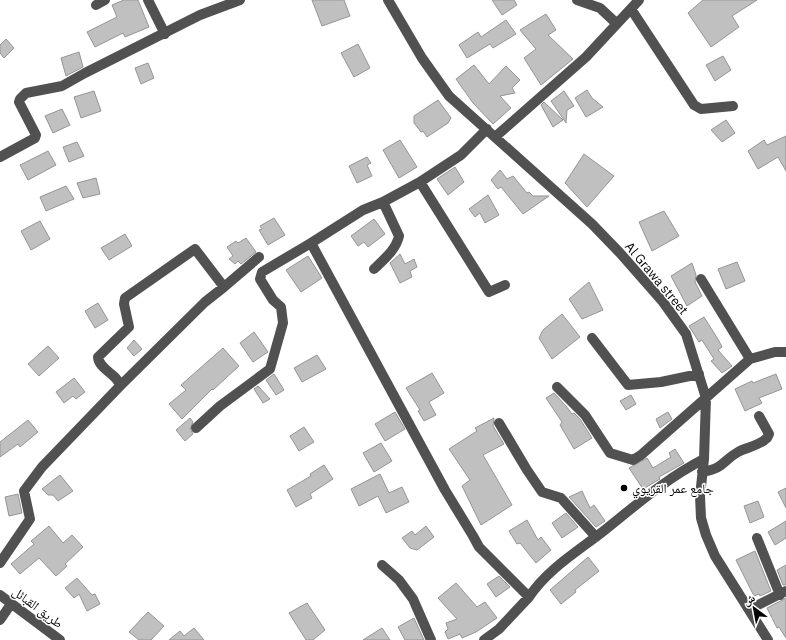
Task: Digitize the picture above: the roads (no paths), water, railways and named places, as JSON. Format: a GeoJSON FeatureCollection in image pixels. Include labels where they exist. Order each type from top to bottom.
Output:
{"type":"FeatureCollection","features":[{"type":"Feature","properties":{"kind":"street"},"geometry":{"type":"LineString","coordinates":[[148,0],[165,34]]}},
{"type":"Feature","properties":{"kind":"street"},"geometry":{"type":"LineString","coordinates":[[0,157],[35,138],[36,135],[19,102],[24,94],[68,84],[85,73],[165,34],[200,15],[240,0]]}},
{"type":"Feature","properties":{"kind":"street","name":"Al Grawa street"},"geometry":{"type":"LineString","coordinates":[[388,0],[422,58],[449,96],[592,224],[620,252],[663,302],[686,334],[706,398],[704,459],[700,496],[701,518],[706,535],[716,556],[768,640]]}},
{"type":"Feature","properties":{"kind":"street"},"geometry":{"type":"LineString","coordinates":[[577,0],[599,4],[616,24]]}},
{"type":"Feature","properties":{"kind":"street"},"geometry":{"type":"LineString","coordinates":[[495,137],[586,57],[639,0]]}},
{"type":"Feature","properties":{"kind":"street"},"geometry":{"type":"LineString","coordinates":[[631,9],[694,105],[701,109],[733,106]]}},
{"type":"Feature","properties":{"kind":"street"},"geometry":{"type":"LineString","coordinates":[[196,428],[220,406],[270,369],[284,323],[281,307],[273,300],[260,279],[262,272],[312,243],[363,210],[383,202],[420,182],[461,155],[487,129]]}},
{"type":"Feature","properties":{"kind":"street"},"geometry":{"type":"LineString","coordinates":[[420,182],[489,292],[506,285]]}},
{"type":"Feature","properties":{"kind":"street"},"geometry":{"type":"LineString","coordinates":[[374,270],[398,242],[399,236],[383,202]]}},
{"type":"Feature","properties":{"kind":"street"},"geometry":{"type":"LineString","coordinates":[[312,243],[445,490],[472,536],[479,547],[529,598]]}},
{"type":"Feature","properties":{"kind":"street"},"geometry":{"type":"LineString","coordinates":[[120,386],[117,380],[98,360],[100,355],[126,332],[129,327],[124,309],[125,298],[195,249],[224,287]]}},
{"type":"Feature","properties":{"kind":"street"},"geometry":{"type":"LineString","coordinates":[[0,563],[30,519],[24,491],[30,481],[120,386],[205,302],[260,257]]}},
{"type":"Feature","properties":{"kind":"street"},"geometry":{"type":"LineString","coordinates":[[701,280],[750,359]]}},
{"type":"Feature","properties":{"kind":"street"},"geometry":{"type":"LineString","coordinates":[[592,338],[628,385],[661,382],[699,374]]}},
{"type":"Feature","properties":{"kind":"street"},"geometry":{"type":"LineString","coordinates":[[557,387],[585,415],[610,453],[633,460],[641,455],[750,359],[774,352],[786,352]]}},
{"type":"Feature","properties":{"kind":"street"},"geometry":{"type":"LineString","coordinates":[[702,472],[714,470],[724,464],[735,454],[767,438],[769,434],[759,416]]}},
{"type":"Feature","properties":{"kind":"street"},"geometry":{"type":"LineString","coordinates":[[499,423],[542,492],[561,498],[596,536]]}},
{"type":"Feature","properties":{"kind":"street"},"geometry":{"type":"LineString","coordinates":[[484,640],[499,629],[529,598],[548,574],[678,473],[704,459]]}},
{"type":"Feature","properties":{"kind":"street"},"geometry":{"type":"LineString","coordinates":[[750,609],[783,593],[757,538]]}},
{"type":"Feature","properties":{"kind":"street"},"geometry":{"type":"LineString","coordinates":[[382,565],[399,580],[413,599],[431,640]]}},
{"type":"Feature","properties":{"kind":"street","name":"طريق القبائل"},"geometry":{"type":"LineString","coordinates":[[0,595],[60,640]]}},
{"type":"Feature","properties":{"kind":"street"},"geometry":{"type":"LineString","coordinates":[[0,620],[12,604]]}},
{"type":"Feature","properties":{"kind":"place","name":"جامع عمر القريوي"},"geometry":{"type":"Point","coordinates":[624,488]}}]}
